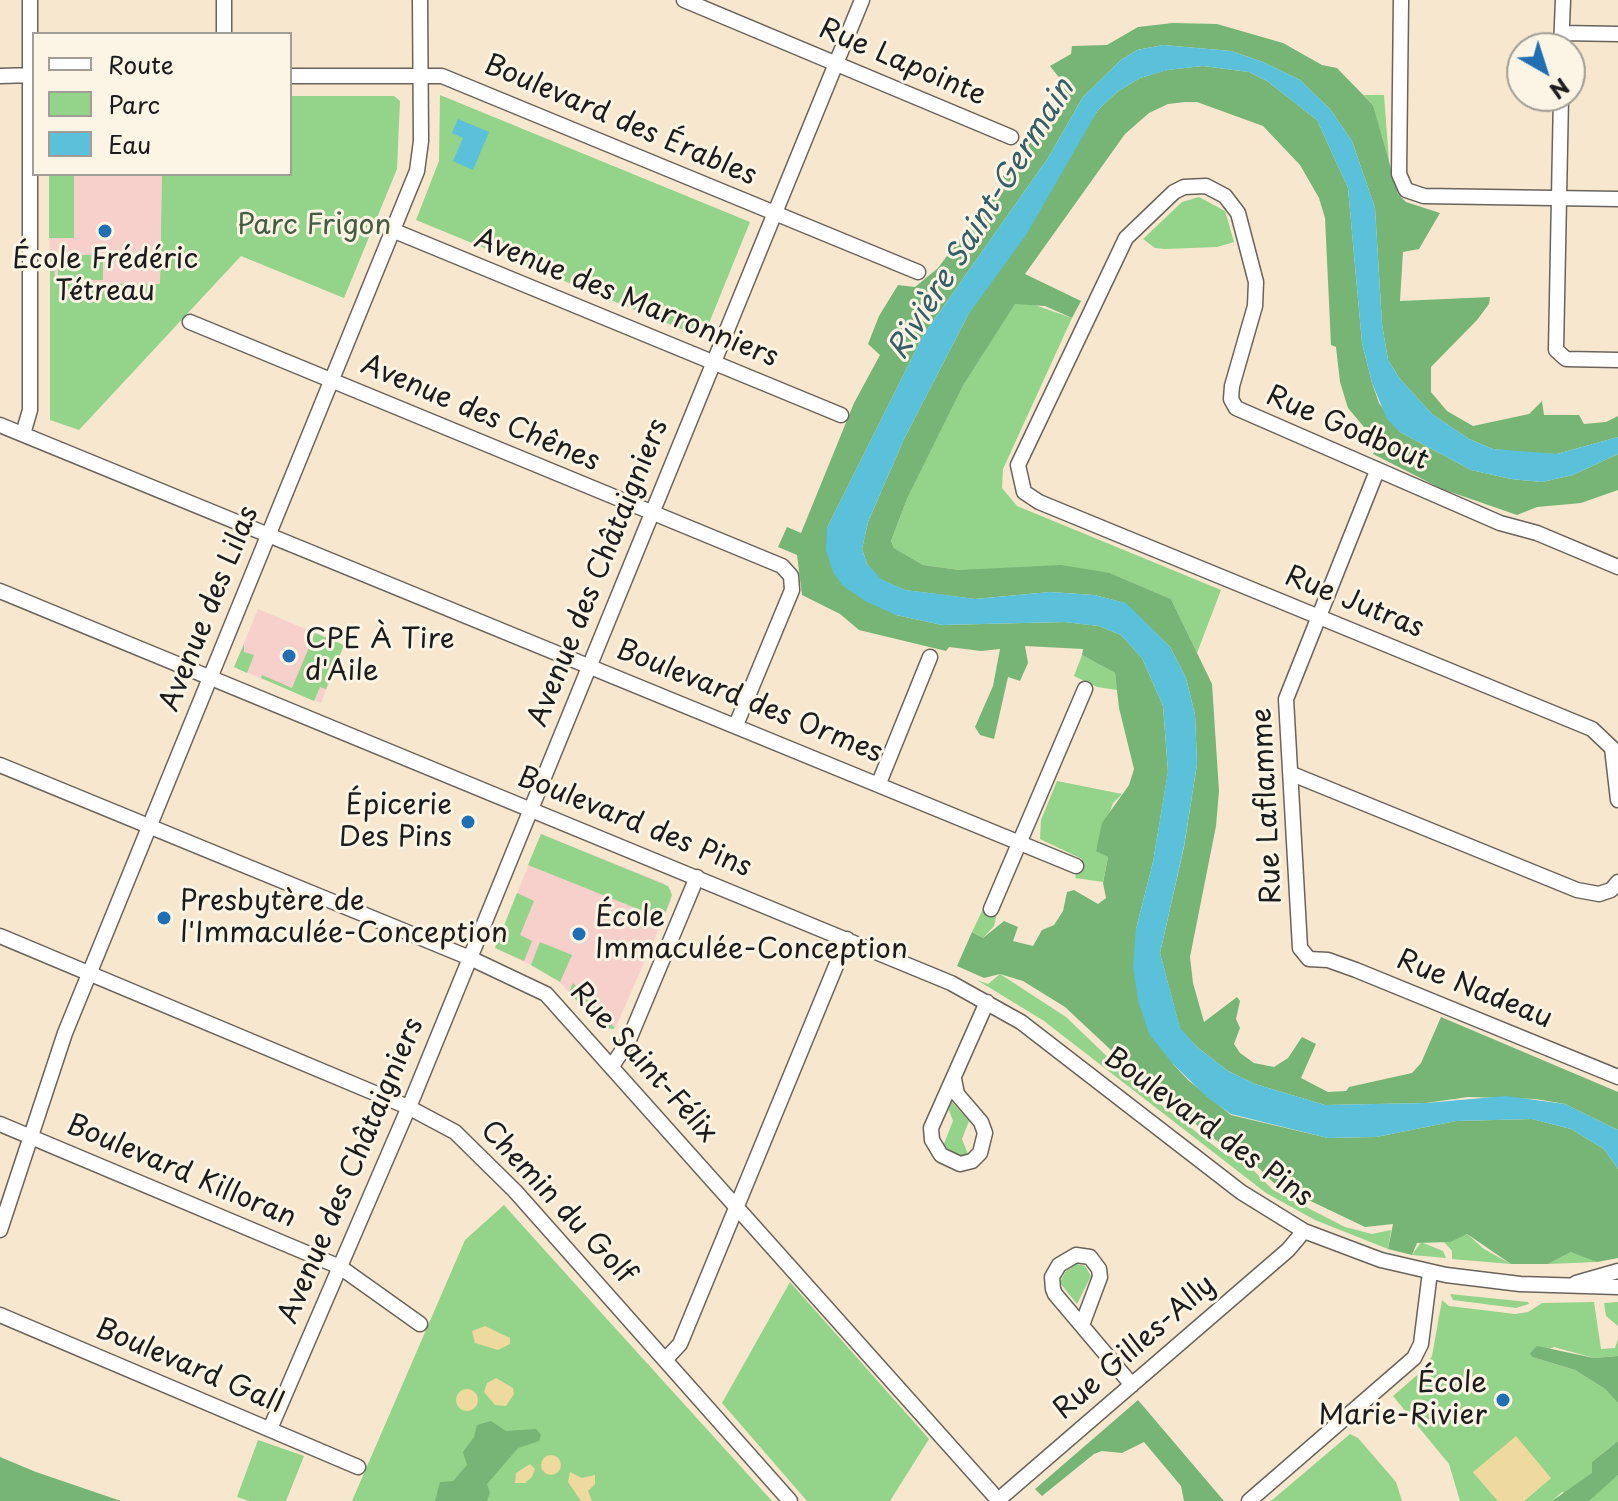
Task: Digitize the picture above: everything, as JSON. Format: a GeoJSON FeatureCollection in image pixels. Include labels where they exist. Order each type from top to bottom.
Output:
{"type":"FeatureCollection","features":[{"type":"Feature","properties":{"kind":"street"},"geometry":{"type":"LineString","coordinates":[[23,434],[30,414],[30,0]]}},
{"type":"Feature","properties":{"kind":"street"},"geometry":{"type":"LineString","coordinates":[[224,0],[224,32]]}},
{"type":"Feature","properties":{"kind":"street","name":"Avenue des Lilas"},"geometry":{"type":"LineString","coordinates":[[0,1230],[29,1137],[89,973],[420,162],[420,0]]}},
{"type":"Feature","properties":{"kind":"street","name":"Rue Lapointe"},"geometry":{"type":"LineString","coordinates":[[684,0],[1011,137]]}},
{"type":"Feature","properties":{"kind":"street","name":"Avenue des Châtaigniers"},"geometry":{"type":"LineString","coordinates":[[270,1429],[470,958],[862,0]]}},
{"type":"Feature","properties":{"kind":"street"},"geometry":{"type":"LineString","coordinates":[[1401,0],[1399,174],[1406,190],[1424,196],[1618,199]]}},
{"type":"Feature","properties":{"kind":"street"},"geometry":{"type":"LineString","coordinates":[[1562,32],[1563,0]]}},
{"type":"Feature","properties":{"kind":"street"},"geometry":{"type":"LineString","coordinates":[[1586,37],[1618,34]]}},
{"type":"Feature","properties":{"kind":"street"},"geometry":{"type":"LineString","coordinates":[[0,76],[32,75]]}},
{"type":"Feature","properties":{"kind":"street","name":"Boulevard des Érables"},"geometry":{"type":"LineString","coordinates":[[292,76],[442,76],[918,272]]}},
{"type":"Feature","properties":{"kind":"street"},"geometry":{"type":"LineString","coordinates":[[1561,112],[1555,341],[1560,357],[1618,360]]}},
{"type":"Feature","properties":{"kind":"street","name":"Rue Godbout"},"geometry":{"type":"LineString","coordinates":[[1024,492],[1017,472],[1021,457],[1118,249],[1134,227],[1165,199],[1184,187],[1195,185],[1215,190],[1232,203],[1244,229],[1256,282],[1255,306],[1232,386],[1232,403],[1247,414],[1377,471],[1500,523],[1537,533],[1618,567]]}},
{"type":"Feature","properties":{"kind":"street","name":"Avenue des Marronniers"},"geometry":{"type":"LineString","coordinates":[[392,230],[841,415]]}},
{"type":"Feature","properties":{"kind":"street","name":"Avenue des Chênes"},"geometry":{"type":"LineString","coordinates":[[190,322],[782,566],[791,576],[790,595],[736,725]]}},
{"type":"Feature","properties":{"kind":"street","name":"Boulevard des Ormes"},"geometry":{"type":"LineString","coordinates":[[0,425],[590,664],[1076,866]]}},
{"type":"Feature","properties":{"kind":"street","name":"Rue Laflamme"},"geometry":{"type":"LineString","coordinates":[[1309,959],[1299,942],[1286,699],[1377,471]]}},
{"type":"Feature","properties":{"kind":"street","name":"Rue Jutras"},"geometry":{"type":"LineString","coordinates":[[1024,492],[1039,502],[1597,732],[1613,753],[1618,800]]}},
{"type":"Feature","properties":{"kind":"street","name":"Boulevard des Pins"},"geometry":{"type":"LineString","coordinates":[[0,591],[847,939],[987,1002],[1031,1028],[1253,1201],[1304,1231],[1381,1260],[1430,1272],[1489,1281],[1618,1287]]}},
{"type":"Feature","properties":{"kind":"street"},"geometry":{"type":"LineString","coordinates":[[879,783],[930,657]]}},
{"type":"Feature","properties":{"kind":"street"},"geometry":{"type":"LineString","coordinates":[[991,909],[1085,689]]}},
{"type":"Feature","properties":{"kind":"street","name":"Rue Saint-Félix"},"geometry":{"type":"LineString","coordinates":[[0,765],[470,958],[546,994],[998,1501]]}},
{"type":"Feature","properties":{"kind":"street"},"geometry":{"type":"LineString","coordinates":[[1292,774],[1577,890],[1599,894],[1611,890],[1618,882]]}},
{"type":"Feature","properties":{"kind":"street"},"geometry":{"type":"LineString","coordinates":[[612,1066],[628,1042],[697,877]]}},
{"type":"Feature","properties":{"kind":"street","name":"Chemin du Golf"},"geometry":{"type":"LineString","coordinates":[[0,936],[445,1125],[474,1148],[790,1501]]}},
{"type":"Feature","properties":{"kind":"street"},"geometry":{"type":"LineString","coordinates":[[665,1360],[680,1344],[847,939]]}},
{"type":"Feature","properties":{"kind":"street","name":"Rue Nadeau"},"geometry":{"type":"LineString","coordinates":[[1309,959],[1328,960],[1356,970],[1618,1077]]}},
{"type":"Feature","properties":{"kind":"street"},"geometry":{"type":"LineString","coordinates":[[954,1079],[957,1094],[981,1122],[985,1133],[980,1153],[966,1164],[954,1163],[941,1155],[930,1134],[987,1002]]}},
{"type":"Feature","properties":{"kind":"street","name":"Boulevard Killoran"},"geometry":{"type":"LineString","coordinates":[[0,1124],[340,1267],[420,1324]]}},
{"type":"Feature","properties":{"kind":"street","name":"Rue Gilles-Ally"},"geometry":{"type":"LineString","coordinates":[[998,1501],[1288,1250],[1304,1231]]}},
{"type":"Feature","properties":{"kind":"street"},"geometry":{"type":"LineString","coordinates":[[1082,1325],[1100,1277],[1099,1269],[1090,1257],[1076,1255],[1059,1265],[1051,1283],[1055,1294],[1132,1385]]}},
{"type":"Feature","properties":{"kind":"street","name":"Boulevard des Pins"},"geometry":{"type":"LineString","coordinates":[[1569,1285],[1618,1271]]}},
{"type":"Feature","properties":{"kind":"street"},"geometry":{"type":"LineString","coordinates":[[1249,1501],[1414,1358],[1421,1344],[1430,1272]]}},
{"type":"Feature","properties":{"kind":"street","name":"Boulevard Gall"},"geometry":{"type":"LineString","coordinates":[[0,1315],[358,1467]]}},
{"type":"Feature","properties":{"kind":"shaded area","name":"École Frédéric Tétreau"},"geometry":{"type":"Polygon","coordinates":[[[49,176],[162,176],[160,284],[50,283],[49,176]]]}},
{"type":"Feature","properties":{"kind":"shaded area","name":"CPE À Tire d'Aile"},"geometry":{"type":"Polygon","coordinates":[[[258,609],[344,645],[321,703],[234,667],[258,609]]]}},
{"type":"Feature","properties":{"kind":"shaded area","name":"École Immaculée-Conception"},"geometry":{"type":"Polygon","coordinates":[[[541,834],[663,883],[671,890],[671,901],[615,1029],[602,1028],[554,976],[495,948],[541,834]]]}},
{"type":"Feature","properties":{"kind":"green space"},"geometry":{"type":"Polygon","coordinates":[[[1173,23],[1217,24],[1283,43],[1322,65],[1337,68],[1373,105],[1398,194],[1406,202],[1440,213],[1419,249],[1403,252],[1400,301],[1490,297],[1489,304],[1477,320],[1431,367],[1431,392],[1447,411],[1473,426],[1529,414],[1542,401],[1544,415],[1579,415],[1584,424],[1606,422],[1618,416],[1618,437],[1557,454],[1493,449],[1469,439],[1432,414],[1400,379],[1388,360],[1382,324],[1375,208],[1352,141],[1330,109],[1300,80],[1263,62],[1231,51],[1163,45],[1137,50],[1121,60],[1083,97],[1048,158],[924,334],[827,528],[896,615],[942,625],[1065,622],[1099,626],[1121,635],[1142,658],[1163,706],[1168,772],[1153,862],[1136,929],[1173,1064],[1188,1080],[1231,1115],[1328,1138],[1376,1137],[1456,1121],[1532,1119],[1571,1129],[1604,1149],[1618,1169],[1618,1258],[1597,1262],[1571,1252],[1548,1264],[1511,1264],[1467,1234],[1450,1242],[1417,1243],[1412,1255],[1388,1249],[1393,1224],[1365,1227],[1275,1184],[1244,1154],[1225,1147],[1160,1096],[1065,1007],[1023,981],[1000,974],[984,978],[957,966],[972,932],[983,938],[1004,921],[1018,927],[1013,941],[1033,946],[1042,930],[1054,925],[1063,911],[1067,892],[1074,890],[1098,904],[1106,898],[1103,883],[1108,857],[1096,851],[1102,823],[1129,785],[1134,769],[1119,708],[1115,673],[1082,655],[1083,649],[1025,646],[1028,663],[1020,681],[1008,677],[994,739],[980,735],[975,727],[993,686],[1000,649],[981,651],[949,647],[946,651],[859,630],[840,614],[802,595],[797,555],[778,547],[787,527],[801,533],[854,403],[880,355],[868,344],[879,316],[898,285],[915,287],[938,268],[993,194],[1007,169],[1018,159],[1035,122],[1039,124],[1047,107],[1054,107],[1064,91],[1061,80],[1050,66],[1071,54],[1072,46],[1107,45],[1138,27],[1173,23]]]}},
{"type":"Feature","properties":{"kind":"green space"},"geometry":{"type":"Polygon","coordinates":[[[1203,66],[1249,72],[1267,81],[1317,120],[1348,188],[1362,343],[1372,383],[1379,403],[1400,432],[1471,470],[1511,479],[1542,482],[1573,475],[1618,454],[1618,490],[1581,503],[1537,507],[1517,515],[1442,489],[1373,454],[1379,445],[1348,408],[1340,382],[1336,347],[1331,345],[1325,218],[1319,198],[1300,165],[1263,126],[1197,102],[1185,102],[1168,104],[1149,113],[1125,134],[1025,274],[1081,301],[1072,318],[1045,306],[1015,304],[964,384],[907,499],[891,541],[894,548],[923,565],[960,570],[1061,565],[1110,573],[1171,599],[1212,684],[1219,791],[1216,826],[1190,957],[1193,983],[1204,1022],[1237,997],[1240,1001],[1236,1019],[1240,1028],[1234,1044],[1240,1053],[1254,1063],[1274,1067],[1288,1058],[1302,1037],[1316,1044],[1301,1078],[1328,1092],[1346,1091],[1349,1087],[1412,1073],[1421,1063],[1441,1017],[1618,1092],[1618,1130],[1565,1104],[1536,1099],[1468,1097],[1426,1103],[1325,1105],[1255,1084],[1228,1071],[1180,1029],[1160,953],[1184,847],[1197,764],[1195,715],[1186,678],[1170,647],[1125,603],[1094,595],[1050,592],[975,599],[905,590],[880,579],[867,564],[862,549],[868,522],[904,439],[968,315],[1098,110],[1117,92],[1140,78],[1167,70],[1203,66]]]}},
{"type":"Feature","properties":{"kind":"green space","name":"Parc Frigon"},"geometry":{"type":"Polygon","coordinates":[[[440,95],[750,222],[703,338],[416,220],[439,161],[440,95]]]}},
{"type":"Feature","properties":{"kind":"green space"},"geometry":{"type":"Polygon","coordinates":[[[1364,95],[1384,95],[1390,174],[1373,105],[1364,95]]]}},
{"type":"Feature","properties":{"kind":"green space","name":"Parc Frigon"},"geometry":{"type":"Polygon","coordinates":[[[292,96],[394,96],[400,101],[397,169],[344,298],[241,256],[79,430],[50,420],[50,258],[54,258],[55,283],[160,284],[162,176],[292,176],[292,96]]]}},
{"type":"Feature","properties":{"kind":"green space"},"geometry":{"type":"Polygon","coordinates":[[[49,176],[74,176],[74,238],[49,238],[49,176]]]}},
{"type":"Feature","properties":{"kind":"green space"},"geometry":{"type":"Polygon","coordinates":[[[1199,197],[1225,211],[1234,242],[1217,247],[1165,249],[1155,248],[1143,239],[1182,202],[1199,197]]]}},
{"type":"Feature","properties":{"kind":"green space"},"geometry":{"type":"Polygon","coordinates":[[[58,255],[103,255],[103,280],[58,280],[58,255]]]}},
{"type":"Feature","properties":{"kind":"green space"},"geometry":{"type":"Polygon","coordinates":[[[1026,302],[1072,318],[1003,469],[1002,488],[1017,506],[1221,590],[1197,653],[1171,599],[1110,573],[960,570],[923,565],[894,548],[891,541],[907,499],[964,384],[1015,303],[1026,302]]]}},
{"type":"Feature","properties":{"kind":"green space"},"geometry":{"type":"Polygon","coordinates":[[[315,633],[344,645],[326,689],[320,687],[314,701],[261,678],[262,675],[292,688],[315,633]]]}},
{"type":"Feature","properties":{"kind":"green space"},"geometry":{"type":"Polygon","coordinates":[[[244,644],[244,652],[254,655],[247,673],[234,667],[244,644]]]}},
{"type":"Feature","properties":{"kind":"green space"},"geometry":{"type":"Polygon","coordinates":[[[1082,655],[1115,673],[1117,690],[1097,687],[1074,676],[1082,655]]]}},
{"type":"Feature","properties":{"kind":"green space"},"geometry":{"type":"Polygon","coordinates":[[[1057,781],[1122,794],[1113,803],[1096,850],[1108,857],[1103,882],[1075,878],[1082,859],[1040,839],[1041,820],[1057,781]]]}},
{"type":"Feature","properties":{"kind":"green space"},"geometry":{"type":"Polygon","coordinates":[[[541,834],[668,886],[672,895],[663,919],[528,865],[541,834]]]}},
{"type":"Feature","properties":{"kind":"green space"},"geometry":{"type":"Polygon","coordinates":[[[517,893],[534,901],[520,935],[532,941],[524,961],[495,948],[517,893]]]}},
{"type":"Feature","properties":{"kind":"green space"},"geometry":{"type":"Polygon","coordinates":[[[984,907],[997,913],[994,926],[983,938],[972,932],[984,907]]]}},
{"type":"Feature","properties":{"kind":"green space"},"geometry":{"type":"Polygon","coordinates":[[[540,942],[572,955],[560,982],[531,965],[540,942]]]}},
{"type":"Feature","properties":{"kind":"green space"},"geometry":{"type":"Polygon","coordinates":[[[1000,974],[1066,1017],[1143,1091],[1226,1155],[1245,1162],[1273,1190],[1345,1227],[1372,1234],[1391,1230],[1388,1249],[1315,1220],[1266,1193],[1044,1021],[977,980],[988,984],[1000,974]]]}},
{"type":"Feature","properties":{"kind":"green space"},"geometry":{"type":"Polygon","coordinates":[[[573,983],[614,1029],[602,1028],[569,992],[573,983]]]}},
{"type":"Feature","properties":{"kind":"green space"},"geometry":{"type":"Polygon","coordinates":[[[952,1102],[969,1121],[962,1139],[968,1154],[961,1157],[943,1146],[953,1121],[947,1105],[952,1102]]]}},
{"type":"Feature","properties":{"kind":"green space"},"geometry":{"type":"Polygon","coordinates":[[[504,1205],[772,1501],[352,1501],[465,1240],[504,1205]]]}},
{"type":"Feature","properties":{"kind":"green space"},"geometry":{"type":"Polygon","coordinates":[[[1467,1234],[1484,1249],[1511,1264],[1452,1259],[1452,1251],[1444,1242],[1467,1234]]]}},
{"type":"Feature","properties":{"kind":"green space"},"geometry":{"type":"Polygon","coordinates":[[[1421,1242],[1443,1251],[1446,1258],[1412,1255],[1421,1242]]]}},
{"type":"Feature","properties":{"kind":"green space"},"geometry":{"type":"Polygon","coordinates":[[[1571,1252],[1591,1257],[1597,1262],[1548,1264],[1571,1252]]]}},
{"type":"Feature","properties":{"kind":"green space"},"geometry":{"type":"Polygon","coordinates":[[[1077,1264],[1085,1266],[1091,1276],[1077,1304],[1060,1283],[1065,1272],[1077,1264]]]}},
{"type":"Feature","properties":{"kind":"green space"},"geometry":{"type":"Polygon","coordinates":[[[790,1282],[929,1439],[890,1501],[807,1501],[722,1403],[790,1282]]]}},
{"type":"Feature","properties":{"kind":"green space"},"geometry":{"type":"Polygon","coordinates":[[[1450,1294],[1529,1304],[1516,1308],[1453,1300],[1450,1294]]]}},
{"type":"Feature","properties":{"kind":"green space","name":"École Marie-Rivier"},"geometry":{"type":"Polygon","coordinates":[[[1442,1300],[1449,1306],[1515,1314],[1528,1312],[1542,1303],[1594,1302],[1601,1349],[1615,1348],[1618,1339],[1618,1356],[1594,1358],[1554,1347],[1532,1357],[1575,1370],[1605,1389],[1618,1403],[1618,1441],[1592,1462],[1593,1473],[1566,1494],[1562,1492],[1552,1501],[1524,1501],[1551,1478],[1473,1472],[1498,1501],[1460,1501],[1449,1464],[1393,1396],[1423,1370],[1432,1356],[1442,1300]]]}},
{"type":"Feature","properties":{"kind":"green space"},"geometry":{"type":"Polygon","coordinates":[[[1618,1302],[1618,1326],[1606,1316],[1604,1303],[1618,1302]]]}},
{"type":"Feature","properties":{"kind":"green space"},"geometry":{"type":"Polygon","coordinates":[[[1537,1346],[1594,1358],[1618,1356],[1618,1403],[1605,1389],[1575,1370],[1532,1357],[1530,1353],[1537,1346]]]}},
{"type":"Feature","properties":{"kind":"green space"},"geometry":{"type":"Polygon","coordinates":[[[1138,1400],[1224,1501],[1184,1501],[1181,1486],[1144,1442],[1122,1453],[1102,1451],[1094,1454],[1042,1496],[1035,1489],[1138,1400]]]}},
{"type":"Feature","properties":{"kind":"green space"},"geometry":{"type":"Polygon","coordinates":[[[491,1421],[506,1431],[536,1429],[541,1435],[539,1441],[518,1448],[487,1484],[490,1493],[487,1501],[435,1501],[440,1482],[453,1481],[467,1465],[463,1452],[474,1437],[477,1425],[491,1421]]]}},
{"type":"Feature","properties":{"kind":"green space"},"geometry":{"type":"Polygon","coordinates":[[[1350,1434],[1358,1438],[1396,1482],[1402,1501],[1271,1501],[1350,1434]]]}},
{"type":"Feature","properties":{"kind":"green space"},"geometry":{"type":"Polygon","coordinates":[[[258,1440],[304,1456],[286,1501],[249,1501],[237,1497],[258,1440]]]}},
{"type":"Feature","properties":{"kind":"green space"},"geometry":{"type":"Polygon","coordinates":[[[1618,1441],[1618,1475],[1589,1501],[1552,1501],[1592,1473],[1592,1462],[1618,1441]]]}},
{"type":"Feature","properties":{"kind":"green space"},"geometry":{"type":"Polygon","coordinates":[[[0,1457],[36,1472],[121,1501],[0,1501],[0,1457]]]}},
{"type":"Feature","properties":{"kind":"green space"},"geometry":{"type":"Polygon","coordinates":[[[1618,1475],[1618,1501],[1589,1501],[1594,1495],[1618,1475]]]}},
{"type":"Feature","properties":{"kind":"sand"},"geometry":{"type":"Polygon","coordinates":[[[485,1326],[510,1338],[510,1344],[498,1350],[475,1343],[472,1331],[485,1326]]]}},
{"type":"Feature","properties":{"kind":"sand"},"geometry":{"type":"Polygon","coordinates":[[[496,1378],[513,1388],[514,1394],[506,1406],[495,1405],[484,1392],[487,1383],[496,1378]]]}},
{"type":"Feature","properties":{"kind":"sand"},"geometry":{"type":"Polygon","coordinates":[[[467,1389],[478,1400],[467,1411],[456,1400],[467,1389]]]}},
{"type":"Feature","properties":{"kind":"sand"},"geometry":{"type":"Polygon","coordinates":[[[1516,1436],[1551,1478],[1524,1501],[1498,1501],[1473,1472],[1516,1436]]]}},
{"type":"Feature","properties":{"kind":"sand"},"geometry":{"type":"Polygon","coordinates":[[[551,1455],[558,1458],[561,1465],[558,1472],[551,1475],[544,1472],[541,1465],[544,1458],[551,1455]]]}},
{"type":"Feature","properties":{"kind":"sand"},"geometry":{"type":"Polygon","coordinates":[[[530,1464],[535,1469],[532,1477],[525,1483],[515,1483],[516,1473],[530,1464]]]}},
{"type":"Feature","properties":{"kind":"sand"},"geometry":{"type":"Polygon","coordinates":[[[570,1472],[582,1478],[595,1475],[595,1484],[588,1491],[592,1501],[581,1501],[568,1482],[570,1472]]]}},
{"type":"Feature","properties":{"kind":"water"},"geometry":{"type":"Polygon","coordinates":[[[1163,45],[1231,51],[1263,62],[1300,80],[1330,109],[1352,141],[1375,208],[1382,324],[1388,360],[1400,379],[1432,414],[1469,439],[1493,449],[1557,454],[1618,437],[1618,454],[1573,475],[1542,482],[1511,479],[1471,470],[1400,432],[1387,419],[1372,383],[1362,343],[1348,188],[1317,120],[1267,81],[1249,72],[1203,66],[1168,70],[1140,78],[1117,92],[1098,110],[1026,235],[968,315],[904,439],[868,522],[862,549],[867,564],[881,579],[905,590],[975,599],[1050,592],[1094,595],[1126,603],[1170,647],[1186,678],[1195,715],[1197,764],[1184,846],[1160,953],[1180,1028],[1197,1047],[1228,1071],[1255,1084],[1325,1105],[1426,1103],[1506,1096],[1565,1104],[1618,1130],[1618,1169],[1604,1149],[1571,1129],[1532,1119],[1456,1121],[1376,1137],[1328,1138],[1231,1114],[1207,1097],[1173,1064],[1149,1034],[1138,1000],[1133,967],[1136,929],[1153,862],[1168,771],[1163,706],[1142,658],[1121,635],[1099,626],[1064,622],[942,625],[896,615],[865,601],[843,586],[833,572],[826,550],[827,528],[924,334],[1048,158],[1083,97],[1121,60],[1137,50],[1163,45]]]}},
{"type":"Feature","properties":{"kind":"water"},"geometry":{"type":"Polygon","coordinates":[[[458,119],[489,132],[473,170],[453,161],[463,138],[452,133],[458,119]]]}},
{"type":"Feature","properties":{"kind":"place","name":"École Frédéric Tétreau"},"geometry":{"type":"Point","coordinates":[105,231]}},
{"type":"Feature","properties":{"kind":"place","name":"CPE À Tire d'Aile"},"geometry":{"type":"Point","coordinates":[289,656]}},
{"type":"Feature","properties":{"kind":"place","name":"Épicerie Des Pins"},"geometry":{"type":"Point","coordinates":[468,822]}},
{"type":"Feature","properties":{"kind":"place","name":"Presbytère de l'Immaculée-Conception"},"geometry":{"type":"Point","coordinates":[164,918]}},
{"type":"Feature","properties":{"kind":"place","name":"École Immaculée-Conception"},"geometry":{"type":"Point","coordinates":[579,934]}},
{"type":"Feature","properties":{"kind":"place","name":"École Marie-Rivier"},"geometry":{"type":"Point","coordinates":[1503,1400]}},
{"type":"Feature","properties":{"kind":"water label","name":"Rivière Saint-Germain"},"geometry":{"type":"Point","coordinates":[982,220]}}]}
